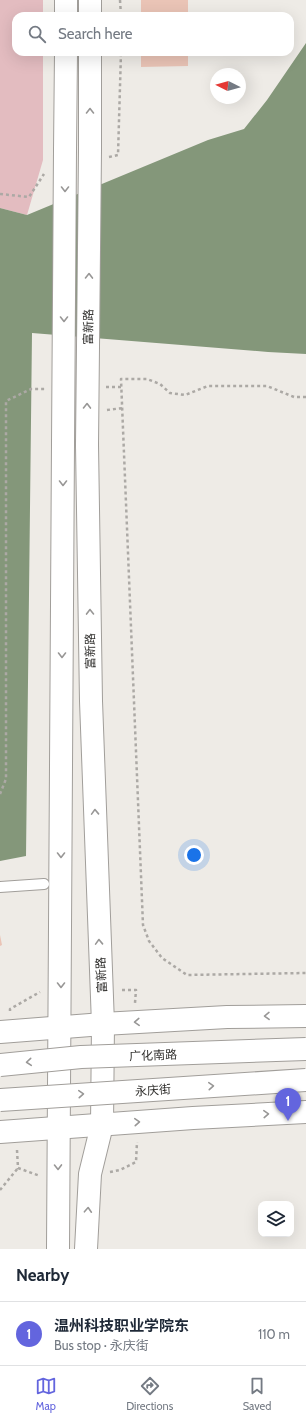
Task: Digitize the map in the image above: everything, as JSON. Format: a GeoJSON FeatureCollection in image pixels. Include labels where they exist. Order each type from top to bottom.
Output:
{"type":"FeatureCollection","features":[{"type":"Feature","properties":{"kind":"street"},"geometry":{"type":"LineString","coordinates":[[66,0],[66,12]]}},
{"type":"Feature","properties":{"kind":"street"},"geometry":{"type":"LineString","coordinates":[[90,0],[90,12]]}},
{"type":"Feature","properties":{"kind":"street","name":"富新路"},"geometry":{"type":"LineString","coordinates":[[58,1249],[66,56]]}},
{"type":"Feature","properties":{"kind":"street","name":"富新路"},"geometry":{"type":"LineString","coordinates":[[86,1249],[90,1174],[102,1125],[103,1024],[92,709],[87,445],[90,56]]}},
{"type":"Feature","properties":{"kind":"street"},"geometry":{"type":"LineString","coordinates":[[0,1032],[227,1017],[306,1016]]}},
{"type":"Feature","properties":{"kind":"street","name":"广化南路"},"geometry":{"type":"LineString","coordinates":[[0,1065],[81,1057],[306,1049]]}},
{"type":"Feature","properties":{"kind":"street","name":"永庆街"},"geometry":{"type":"LineString","coordinates":[[0,1100],[306,1080]]}},
{"type":"Feature","properties":{"kind":"street"},"geometry":{"type":"LineString","coordinates":[[0,1132],[306,1112]]}},
{"type":"Feature","properties":{"kind":"lane"},"geometry":{"type":"LineString","coordinates":[[0,887],[44,884]]}},
{"type":"Feature","properties":{"kind":"path"},"geometry":{"type":"LineString","coordinates":[[120,0],[121,12]]}},
{"type":"Feature","properties":{"kind":"path"},"geometry":{"type":"LineString","coordinates":[[306,397],[294,397],[267,386],[208,386],[186,395],[170,393],[160,384],[147,379],[121,378],[143,925],[149,940],[162,958],[187,975],[306,973]]}},
{"type":"Feature","properties":{"kind":"path"},"geometry":{"type":"LineString","coordinates":[[99,388],[121,387]]}},
{"type":"Feature","properties":{"kind":"path"},"geometry":{"type":"LineString","coordinates":[[0,794],[6,779],[6,401],[31,389],[46,389]]}},
{"type":"Feature","properties":{"kind":"path"},"geometry":{"type":"LineString","coordinates":[[105,410],[123,408]]}},
{"type":"Feature","properties":{"kind":"path"},"geometry":{"type":"LineString","coordinates":[[0,1190],[18,1168]]}},
{"type":"Feature","properties":{"kind":"shaded area"},"geometry":{"type":"Polygon","coordinates":[[[0,0],[43,0],[43,12],[12,12],[12,56],[43,56],[43,160],[27,215],[0,208],[0,0]]]}},
{"type":"Feature","properties":{"kind":"shaded area"},"geometry":{"type":"Polygon","coordinates":[[[306,43],[306,354],[32,333],[26,856],[0,861],[0,208],[27,215],[208,140],[244,129],[267,100],[306,43]]]}},
{"type":"Feature","properties":{"kind":"building"},"geometry":{"type":"Polygon","coordinates":[[[141,0],[188,0],[188,12],[141,12],[141,0]]]}},
{"type":"Feature","properties":{"kind":"building"},"geometry":{"type":"Polygon","coordinates":[[[141,56],[188,56],[188,66],[141,67],[141,56]]]}},
{"type":"Feature","properties":{"kind":"building"},"geometry":{"type":"Polygon","coordinates":[[[0,935],[2,945],[0,946],[0,935]]]}},
{"type":"Feature","properties":{"kind":"place","name":"温州科技职业学院东"},"geometry":{"type":"Point","coordinates":[288,1121]}}]}
